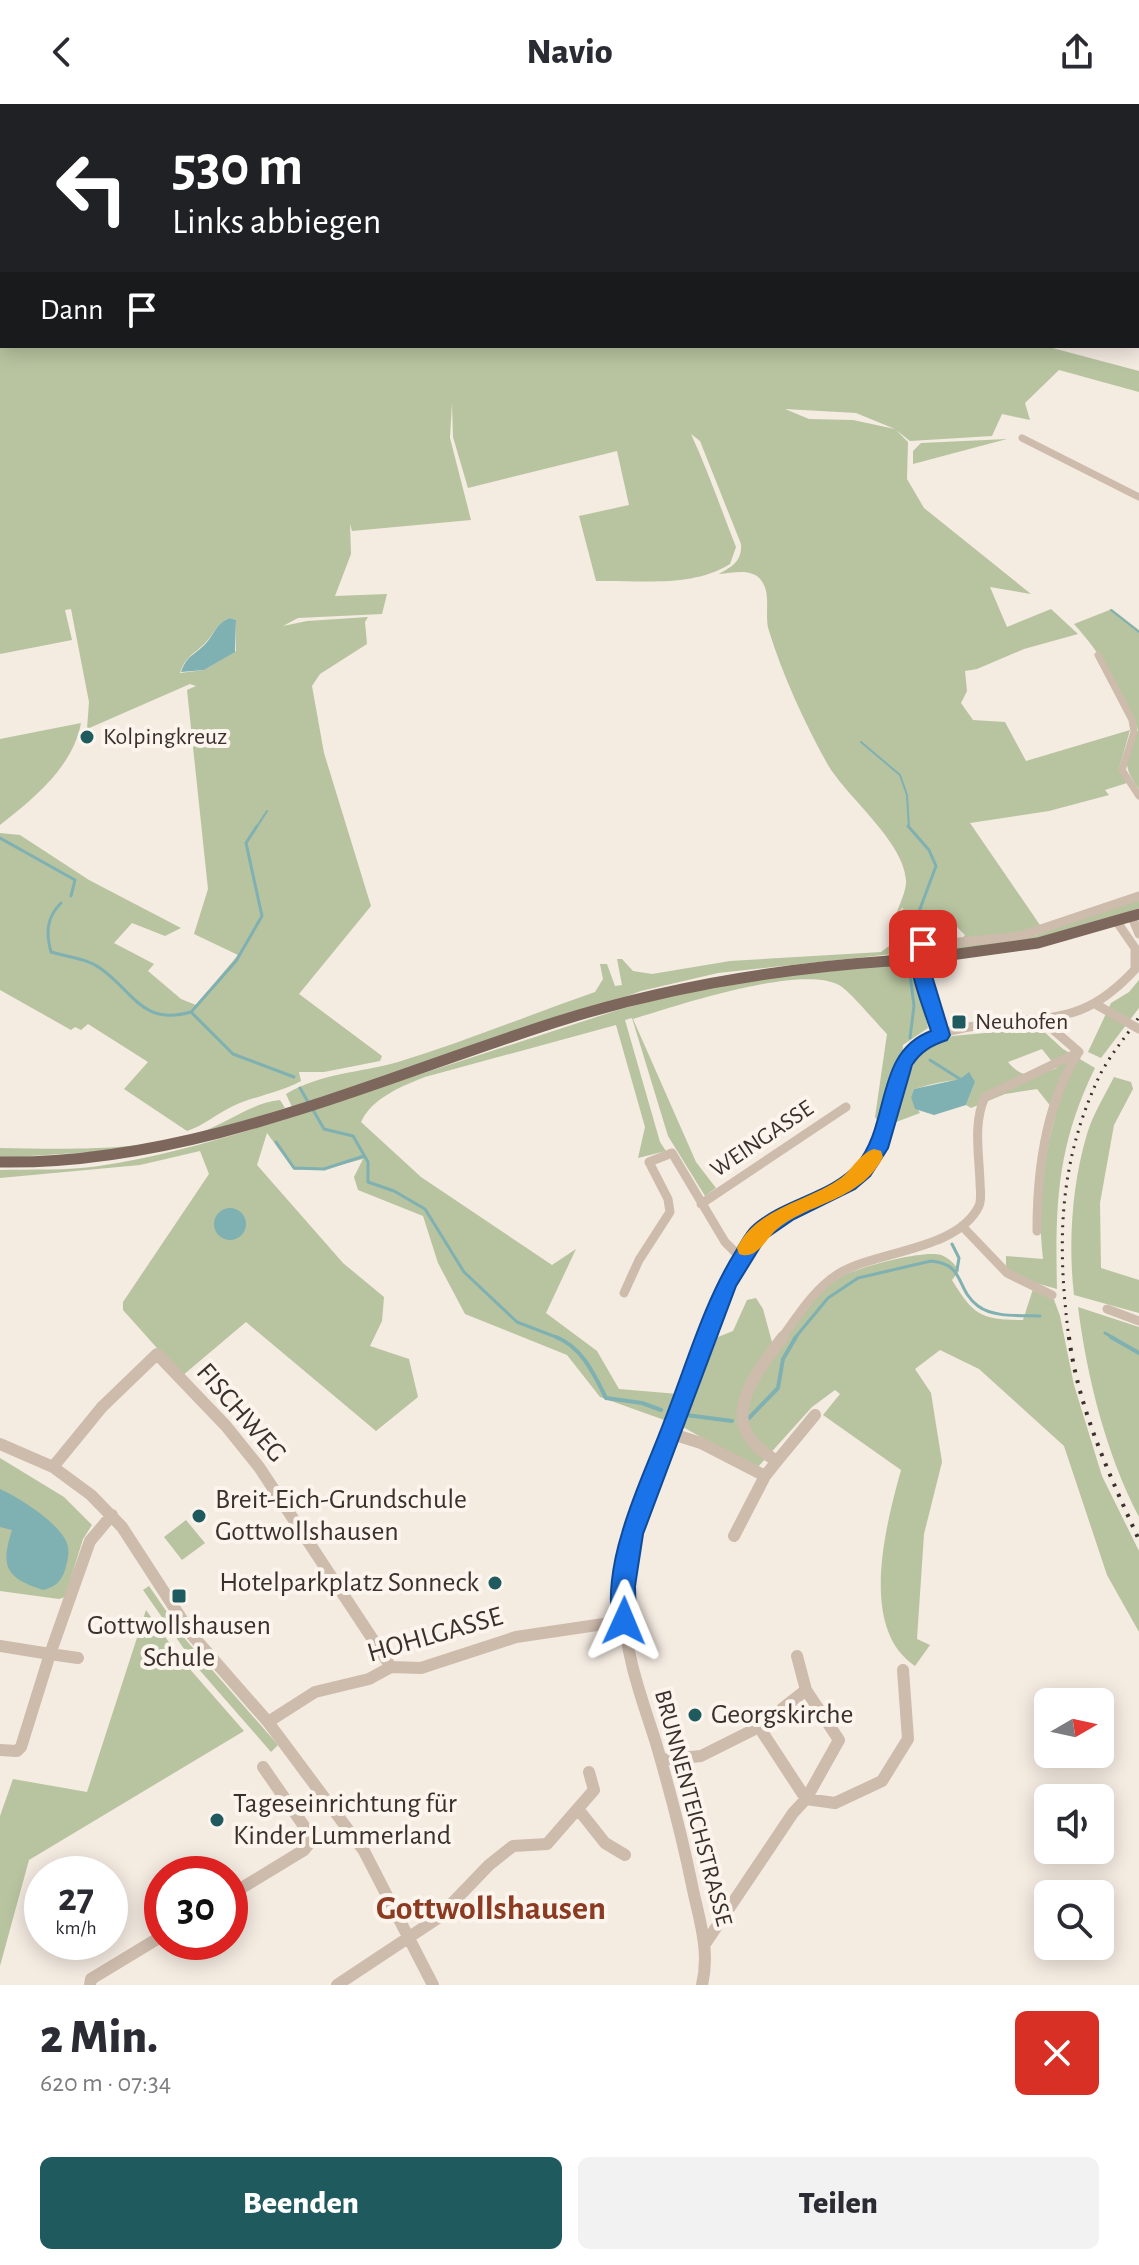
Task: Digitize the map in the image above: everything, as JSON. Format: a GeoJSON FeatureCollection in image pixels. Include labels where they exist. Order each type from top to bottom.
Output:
{"type":"FeatureCollection","features":[{"type":"Feature","properties":{"kind":"main road"},"geometry":{"type":"LineString","coordinates":[[0,1162],[52,1162],[127,1154],[183,1143],[270,1118],[556,1022],[675,988],[781,969],[936,957],[1038,943],[1135,916]]}},
{"type":"Feature","properties":{"kind":"street"},"geometry":{"type":"LineString","coordinates":[[1022,438],[1139,497]]}},
{"type":"Feature","properties":{"kind":"street"},"geometry":{"type":"LineString","coordinates":[[1098,655],[1132,720],[1134,732],[1122,770],[1139,796]]}},
{"type":"Feature","properties":{"kind":"street"},"geometry":{"type":"LineString","coordinates":[[941,1035],[921,966],[919,946],[1020,936],[1139,896]]}},
{"type":"Feature","properties":{"kind":"street"},"geometry":{"type":"LineString","coordinates":[[1135,916],[1139,934]]}},
{"type":"Feature","properties":{"kind":"street"},"geometry":{"type":"LineString","coordinates":[[1117,922],[1135,948],[1137,969],[1097,1005],[1139,1029]]}},
{"type":"Feature","properties":{"kind":"street","name":"BRUNNENTEICHSTRASSE"},"geometry":{"type":"LineString","coordinates":[[702,1985],[705,1944],[689,1866],[661,1760],[629,1658],[624,1621],[624,1586],[632,1534],[727,1283],[749,1243],[770,1224],[834,1192],[864,1170],[878,1148],[903,1063],[912,1050],[924,1041],[963,1029],[1043,1021],[1097,1005]]}},
{"type":"Feature","properties":{"kind":"street"},"geometry":{"type":"LineString","coordinates":[[1043,1021],[1079,1052]]}},
{"type":"Feature","properties":{"kind":"street"},"geometry":{"type":"LineString","coordinates":[[777,1461],[756,1449],[742,1428],[740,1413],[746,1394],[806,1306],[832,1279],[849,1268],[918,1248],[962,1226],[980,1204],[978,1112],[981,1102],[985,1097],[1079,1052]]}},
{"type":"Feature","properties":{"kind":"street"},"geometry":{"type":"LineString","coordinates":[[1037,1231],[1036,1187],[1041,1148],[1070,1066],[1079,1052]]}},
{"type":"Feature","properties":{"kind":"street","name":"WEINGASSE"},"geometry":{"type":"LineString","coordinates":[[701,1204],[846,1107]]}},
{"type":"Feature","properties":{"kind":"street","name":"WEINGASSE"},"geometry":{"type":"LineString","coordinates":[[624,1293],[639,1260],[670,1212],[670,1204],[650,1170],[649,1162],[672,1153],[725,1242],[741,1258]]}},
{"type":"Feature","properties":{"kind":"street"},"geometry":{"type":"LineString","coordinates":[[962,1226],[1007,1273],[1052,1295]]}},
{"type":"Feature","properties":{"kind":"street"},"geometry":{"type":"LineString","coordinates":[[1107,1309],[1139,1321]]}},
{"type":"Feature","properties":{"kind":"street","name":"FISCHWEG"},"geometry":{"type":"LineString","coordinates":[[53,1467],[91,1417],[131,1375],[157,1354],[226,1426],[259,1467],[391,1667]]}},
{"type":"Feature","properties":{"kind":"street"},"geometry":{"type":"LineString","coordinates":[[734,1536],[765,1476],[815,1415]]}},
{"type":"Feature","properties":{"kind":"street"},"geometry":{"type":"LineString","coordinates":[[669,1433],[701,1443],[765,1476]]}},
{"type":"Feature","properties":{"kind":"street"},"geometry":{"type":"LineString","coordinates":[[0,1444],[53,1467],[112,1515],[192,1635],[268,1722],[364,1851],[433,1985]]}},
{"type":"Feature","properties":{"kind":"street"},"geometry":{"type":"LineString","coordinates":[[0,1750],[17,1751],[21,1747],[90,1541],[112,1515]]}},
{"type":"Feature","properties":{"kind":"street","name":"HOHLGASSE"},"geometry":{"type":"LineString","coordinates":[[268,1722],[315,1692],[369,1679],[391,1667],[421,1668],[516,1637],[624,1621]]}},
{"type":"Feature","properties":{"kind":"street"},"geometry":{"type":"LineString","coordinates":[[0,1646],[78,1658]]}},
{"type":"Feature","properties":{"kind":"street"},"geometry":{"type":"LineString","coordinates":[[705,1944],[793,1813],[806,1799],[839,1740],[806,1690],[797,1656]]}},
{"type":"Feature","properties":{"kind":"street"},"geometry":{"type":"LineString","coordinates":[[759,1727],[806,1799],[835,1803],[882,1781],[908,1739],[903,1670]]}},
{"type":"Feature","properties":{"kind":"street"},"geometry":{"type":"LineString","coordinates":[[661,1760],[701,1756],[759,1727],[806,1690]]}},
{"type":"Feature","properties":{"kind":"street"},"geometry":{"type":"LineString","coordinates":[[248,1884],[304,1850],[313,1839],[263,1767]]}},
{"type":"Feature","properties":{"kind":"street"},"geometry":{"type":"LineString","coordinates":[[337,1985],[438,1918],[489,1865],[513,1846],[547,1844],[594,1790],[589,1772]]}},
{"type":"Feature","properties":{"kind":"street"},"geometry":{"type":"LineString","coordinates":[[578,1809],[600,1837],[620,1855],[625,1855]]}},
{"type":"Feature","properties":{"kind":"street"},"geometry":{"type":"LineString","coordinates":[[90,1985],[91,1979],[144,1947]]}},
{"type":"Feature","properties":{"kind":"green space"},"geometry":{"type":"Polygon","coordinates":[[[0,348],[1053,348],[1139,371],[1139,392],[1059,370],[1025,403],[1030,420],[1002,414],[992,436],[910,441],[896,430],[908,442],[907,479],[924,508],[1031,594],[990,587],[1007,627],[1051,609],[1078,634],[1024,649],[965,671],[967,691],[961,703],[973,720],[1005,722],[1026,761],[1130,730],[1119,769],[1127,783],[1105,790],[1109,795],[1049,811],[970,823],[1042,928],[961,940],[965,935],[955,925],[934,924],[928,932],[932,939],[919,937],[912,944],[928,1028],[903,1045],[902,1058],[881,1125],[875,1117],[887,1034],[844,988],[821,980],[768,983],[738,989],[633,1019],[696,1162],[716,1188],[705,1196],[668,1136],[632,1018],[625,1020],[660,1142],[666,1151],[638,1158],[645,1127],[616,1025],[425,1077],[380,1100],[361,1122],[421,1177],[552,1265],[576,1249],[546,1313],[597,1351],[619,1389],[693,1398],[713,1339],[733,1331],[747,1300],[756,1298],[763,1309],[775,1353],[810,1305],[834,1281],[854,1271],[903,1257],[932,1254],[949,1260],[959,1271],[952,1280],[959,1292],[973,1308],[988,1317],[1023,1320],[1033,1289],[1053,1297],[1074,1385],[1102,1476],[1139,1551],[1139,1632],[1107,1575],[1064,1446],[979,1369],[940,1350],[915,1369],[931,1393],[942,1462],[924,1534],[917,1639],[930,1645],[915,1666],[897,1649],[887,1627],[882,1602],[884,1546],[901,1470],[823,1415],[840,1394],[835,1390],[812,1407],[757,1468],[681,1426],[600,1397],[567,1355],[465,1314],[438,1263],[423,1216],[358,1190],[354,1177],[363,1159],[325,1169],[294,1170],[267,1133],[257,1165],[343,1263],[384,1297],[382,1321],[370,1346],[409,1359],[418,1397],[376,1431],[246,1322],[182,1376],[123,1310],[123,1302],[209,1174],[200,1151],[140,1165],[0,1178],[0,1170],[87,1168],[149,1157],[296,1116],[286,1094],[299,1087],[423,1054],[595,992],[603,979],[600,964],[607,964],[615,986],[622,985],[617,959],[622,959],[633,971],[652,974],[730,961],[881,952],[897,940],[903,907],[896,915],[906,884],[903,865],[885,835],[837,778],[811,733],[769,631],[767,594],[763,583],[749,573],[719,574],[736,562],[741,544],[700,441],[691,434],[736,547],[730,564],[699,577],[665,581],[596,581],[579,516],[629,505],[617,451],[468,488],[453,437],[452,403],[450,438],[471,520],[352,531],[350,524],[351,554],[335,596],[387,594],[382,614],[298,618],[283,626],[307,621],[368,617],[365,622],[367,644],[320,674],[312,686],[324,753],[371,906],[299,994],[382,1056],[380,1061],[324,1072],[299,1072],[301,1081],[233,1106],[187,1131],[124,1089],[148,1062],[88,1024],[81,1030],[75,1027],[71,1030],[0,990],[0,833],[20,835],[89,880],[181,928],[165,936],[132,923],[114,943],[154,964],[148,971],[181,999],[196,1005],[238,955],[194,934],[208,889],[187,690],[196,686],[190,684],[87,729],[89,702],[71,609],[65,610],[72,640],[0,654],[0,348]],[[785,409],[809,419],[853,420],[895,429],[856,413],[785,409]],[[230,618],[219,625],[188,658],[180,673],[204,670],[236,651],[236,620],[230,618]],[[901,953],[718,973],[641,991],[319,1107],[621,1009],[724,982],[904,964],[901,953]]]}},
{"type":"Feature","properties":{"kind":"green space"},"geometry":{"type":"Polygon","coordinates":[[[1007,439],[913,464],[913,451],[921,443],[1007,439]]]}},
{"type":"Feature","properties":{"kind":"green space"},"geometry":{"type":"Polygon","coordinates":[[[1112,609],[1139,630],[1139,789],[1127,767],[1130,747],[1138,730],[1111,674],[1074,624],[1112,609]]]}},
{"type":"Feature","properties":{"kind":"green space"},"geometry":{"type":"Polygon","coordinates":[[[81,723],[77,739],[61,768],[38,793],[0,825],[0,739],[81,723]]]}},
{"type":"Feature","properties":{"kind":"green space"},"geometry":{"type":"Polygon","coordinates":[[[1139,898],[1139,908],[1055,936],[985,947],[924,952],[924,949],[1034,936],[1139,898]]]}},
{"type":"Feature","properties":{"kind":"green space"},"geometry":{"type":"Polygon","coordinates":[[[1139,980],[1139,1008],[1101,1058],[1088,1052],[1111,1003],[1129,992],[1139,980]]]}},
{"type":"Feature","properties":{"kind":"green space"},"geometry":{"type":"Polygon","coordinates":[[[1040,1028],[1063,1049],[1095,1068],[1073,1123],[1061,1176],[1057,1289],[1029,1281],[1006,1268],[1006,1256],[1043,1259],[1042,1185],[1056,1113],[1037,1089],[1005,1094],[971,1108],[966,1105],[975,1082],[937,1083],[914,1089],[911,1097],[920,1113],[891,1124],[918,1053],[952,1036],[1040,1028]],[[1042,1049],[1008,1062],[1019,1072],[1030,1075],[1057,1068],[1042,1049]]]}},
{"type":"Feature","properties":{"kind":"green space"},"geometry":{"type":"Polygon","coordinates":[[[1114,1077],[1131,1082],[1133,1089],[1114,1125],[1100,1203],[1101,1268],[1139,1280],[1139,1313],[1074,1295],[1071,1255],[1078,1173],[1090,1127],[1114,1077]]]}},
{"type":"Feature","properties":{"kind":"green space"},"geometry":{"type":"Polygon","coordinates":[[[280,1100],[285,1108],[206,1134],[138,1149],[0,1158],[0,1148],[102,1148],[178,1138],[211,1128],[259,1105],[280,1100]]]}},
{"type":"Feature","properties":{"kind":"green space"},"geometry":{"type":"Polygon","coordinates":[[[1078,1307],[1139,1327],[1139,1517],[1117,1467],[1100,1415],[1078,1307]]]}},
{"type":"Feature","properties":{"kind":"green space"},"geometry":{"type":"Polygon","coordinates":[[[0,1458],[64,1497],[92,1525],[83,1539],[65,1597],[59,1599],[0,1591],[0,1458]]]}},
{"type":"Feature","properties":{"kind":"green space"},"geometry":{"type":"Polygon","coordinates":[[[186,1520],[205,1543],[182,1560],[164,1537],[186,1520]]]}},
{"type":"Feature","properties":{"kind":"green space"},"geometry":{"type":"Polygon","coordinates":[[[149,1586],[186,1640],[278,1745],[271,1752],[196,1666],[143,1590],[149,1586]]]}},
{"type":"Feature","properties":{"kind":"green space"},"geometry":{"type":"Polygon","coordinates":[[[146,1610],[181,1659],[244,1731],[36,1856],[24,1856],[24,1878],[0,1966],[0,1816],[13,1779],[87,1792],[146,1610]]]}},
{"type":"Feature","properties":{"kind":"water"},"geometry":{"type":"Polygon","coordinates":[[[230,618],[236,620],[235,652],[204,670],[181,672],[189,658],[207,642],[219,625],[230,618]]]}},
{"type":"Feature","properties":{"kind":"water"},"geometry":{"type":"Polygon","coordinates":[[[969,1072],[975,1082],[966,1105],[934,1115],[915,1109],[911,1097],[914,1089],[960,1079],[969,1072]]]}},
{"type":"Feature","properties":{"kind":"water"},"geometry":{"type":"Polygon","coordinates":[[[230,1208],[242,1212],[246,1224],[242,1236],[230,1240],[218,1236],[214,1224],[218,1212],[230,1208]]]}},
{"type":"Feature","properties":{"kind":"water"},"geometry":{"type":"Polygon","coordinates":[[[0,1489],[36,1510],[65,1539],[68,1551],[66,1566],[59,1581],[51,1587],[43,1590],[21,1581],[9,1569],[7,1553],[12,1530],[0,1527],[0,1489]]]}},
{"type":"Feature","properties":{"kind":"waterway"},"geometry":{"type":"LineString","coordinates":[[1111,610],[1139,632]]}},
{"type":"Feature","properties":{"kind":"waterway"},"geometry":{"type":"LineString","coordinates":[[861,742],[900,775],[907,795],[909,827]]}},
{"type":"Feature","properties":{"kind":"waterway"},"geometry":{"type":"LineString","coordinates":[[256,828],[267,811]]}},
{"type":"Feature","properties":{"kind":"waterway"},"geometry":{"type":"LineString","coordinates":[[192,1011],[236,961],[262,916],[246,843],[257,826]]}},
{"type":"Feature","properties":{"kind":"waterway"},"geometry":{"type":"LineString","coordinates":[[909,827],[929,850],[936,866],[911,933],[909,966],[914,1006],[910,1038]]}},
{"type":"Feature","properties":{"kind":"waterway"},"geometry":{"type":"LineString","coordinates":[[0,838],[75,880],[71,896]]}},
{"type":"Feature","properties":{"kind":"waterway"},"geometry":{"type":"LineString","coordinates":[[61,903],[52,914],[48,926],[51,952],[95,965],[150,1011],[174,1015],[191,1012],[233,1054],[294,1077]]}},
{"type":"Feature","properties":{"kind":"waterway"},"geometry":{"type":"LineString","coordinates":[[930,1060],[960,1079]]}},
{"type":"Feature","properties":{"kind":"waterway"},"geometry":{"type":"LineString","coordinates":[[300,1088],[308,1102]]}},
{"type":"Feature","properties":{"kind":"waterway"},"geometry":{"type":"LineString","coordinates":[[312,1108],[324,1129],[353,1136],[368,1162],[368,1182],[394,1191],[425,1209],[464,1272],[517,1322],[556,1337]]}},
{"type":"Feature","properties":{"kind":"waterway"},"geometry":{"type":"LineString","coordinates":[[276,1142],[294,1168],[324,1169],[364,1156]]}},
{"type":"Feature","properties":{"kind":"waterway"},"geometry":{"type":"LineString","coordinates":[[952,1244],[959,1258],[957,1270]]}},
{"type":"Feature","properties":{"kind":"waterway"},"geometry":{"type":"LineString","coordinates":[[794,1339],[828,1298],[858,1278],[931,1261],[950,1267],[971,1299],[984,1310],[1008,1315],[1040,1316]]}},
{"type":"Feature","properties":{"kind":"waterway"},"geometry":{"type":"LineString","coordinates":[[1105,1333],[1115,1339]]}},
{"type":"Feature","properties":{"kind":"waterway"},"geometry":{"type":"LineString","coordinates":[[556,1337],[561,1339]]}},
{"type":"Feature","properties":{"kind":"waterway"},"geometry":{"type":"LineString","coordinates":[[556,1337],[580,1354],[606,1398],[642,1403],[661,1410]]}},
{"type":"Feature","properties":{"kind":"waterway"},"geometry":{"type":"LineString","coordinates":[[749,1418],[778,1388],[783,1359],[796,1337]]}},
{"type":"Feature","properties":{"kind":"waterway"},"geometry":{"type":"LineString","coordinates":[[1111,1337],[1139,1353]]}},
{"type":"Feature","properties":{"kind":"waterway"},"geometry":{"type":"LineString","coordinates":[[686,1415],[732,1421]]}},
{"type":"Feature","properties":{"kind":"railway"},"geometry":{"type":"LineString","coordinates":[[1069,1339],[1062,1238],[1068,1175],[1085,1111],[1102,1071],[1139,1017]]}},
{"type":"Feature","properties":{"kind":"railway"},"geometry":{"type":"LineString","coordinates":[[1069,1337],[1087,1416],[1139,1540]]}},
{"type":"Feature","properties":{"kind":"slow traffic"},"geometry":{"type":"LineString","coordinates":[[747,1248],[758,1233],[770,1224],[848,1183],[874,1157]]}},
{"type":"Feature","properties":{"kind":"place","name":"Kolpingkreuz"},"geometry":{"type":"Point","coordinates":[87,737]}},
{"type":"Feature","properties":{"kind":"place","name":"Neuhofen"},"geometry":{"type":"Point","coordinates":[959,1022]}},
{"type":"Feature","properties":{"kind":"place","name":"Breit-Eich-Grundschule Gottwollshausen"},"geometry":{"type":"Point","coordinates":[199,1516]}},
{"type":"Feature","properties":{"kind":"place","name":"Hotelparkplatz Sonneck"},"geometry":{"type":"Point","coordinates":[495,1583]}},
{"type":"Feature","properties":{"kind":"place","name":"Gottwollshausen Schule"},"geometry":{"type":"Point","coordinates":[179,1596]}},
{"type":"Feature","properties":{"kind":"place","name":"Georgskirche"},"geometry":{"type":"Point","coordinates":[695,1715]}},
{"type":"Feature","properties":{"kind":"place","name":"Tageseinrichtung für Kinder Lummerland"},"geometry":{"type":"Point","coordinates":[217,1820]}},
{"type":"Feature","properties":{"kind":"district","name":"Gottwollshausen"},"geometry":{"type":"Point","coordinates":[491,1909]}},
{"type":"Feature","properties":{"kind":"route"},"geometry":{"type":"LineString","coordinates":[[624,1621],[624,1586],[632,1534],[727,1283],[758,1233],[787,1214],[834,1192],[864,1170],[878,1148],[903,1063],[912,1050],[924,1041],[941,1035],[921,966],[919,946],[923,944]]}}]}
